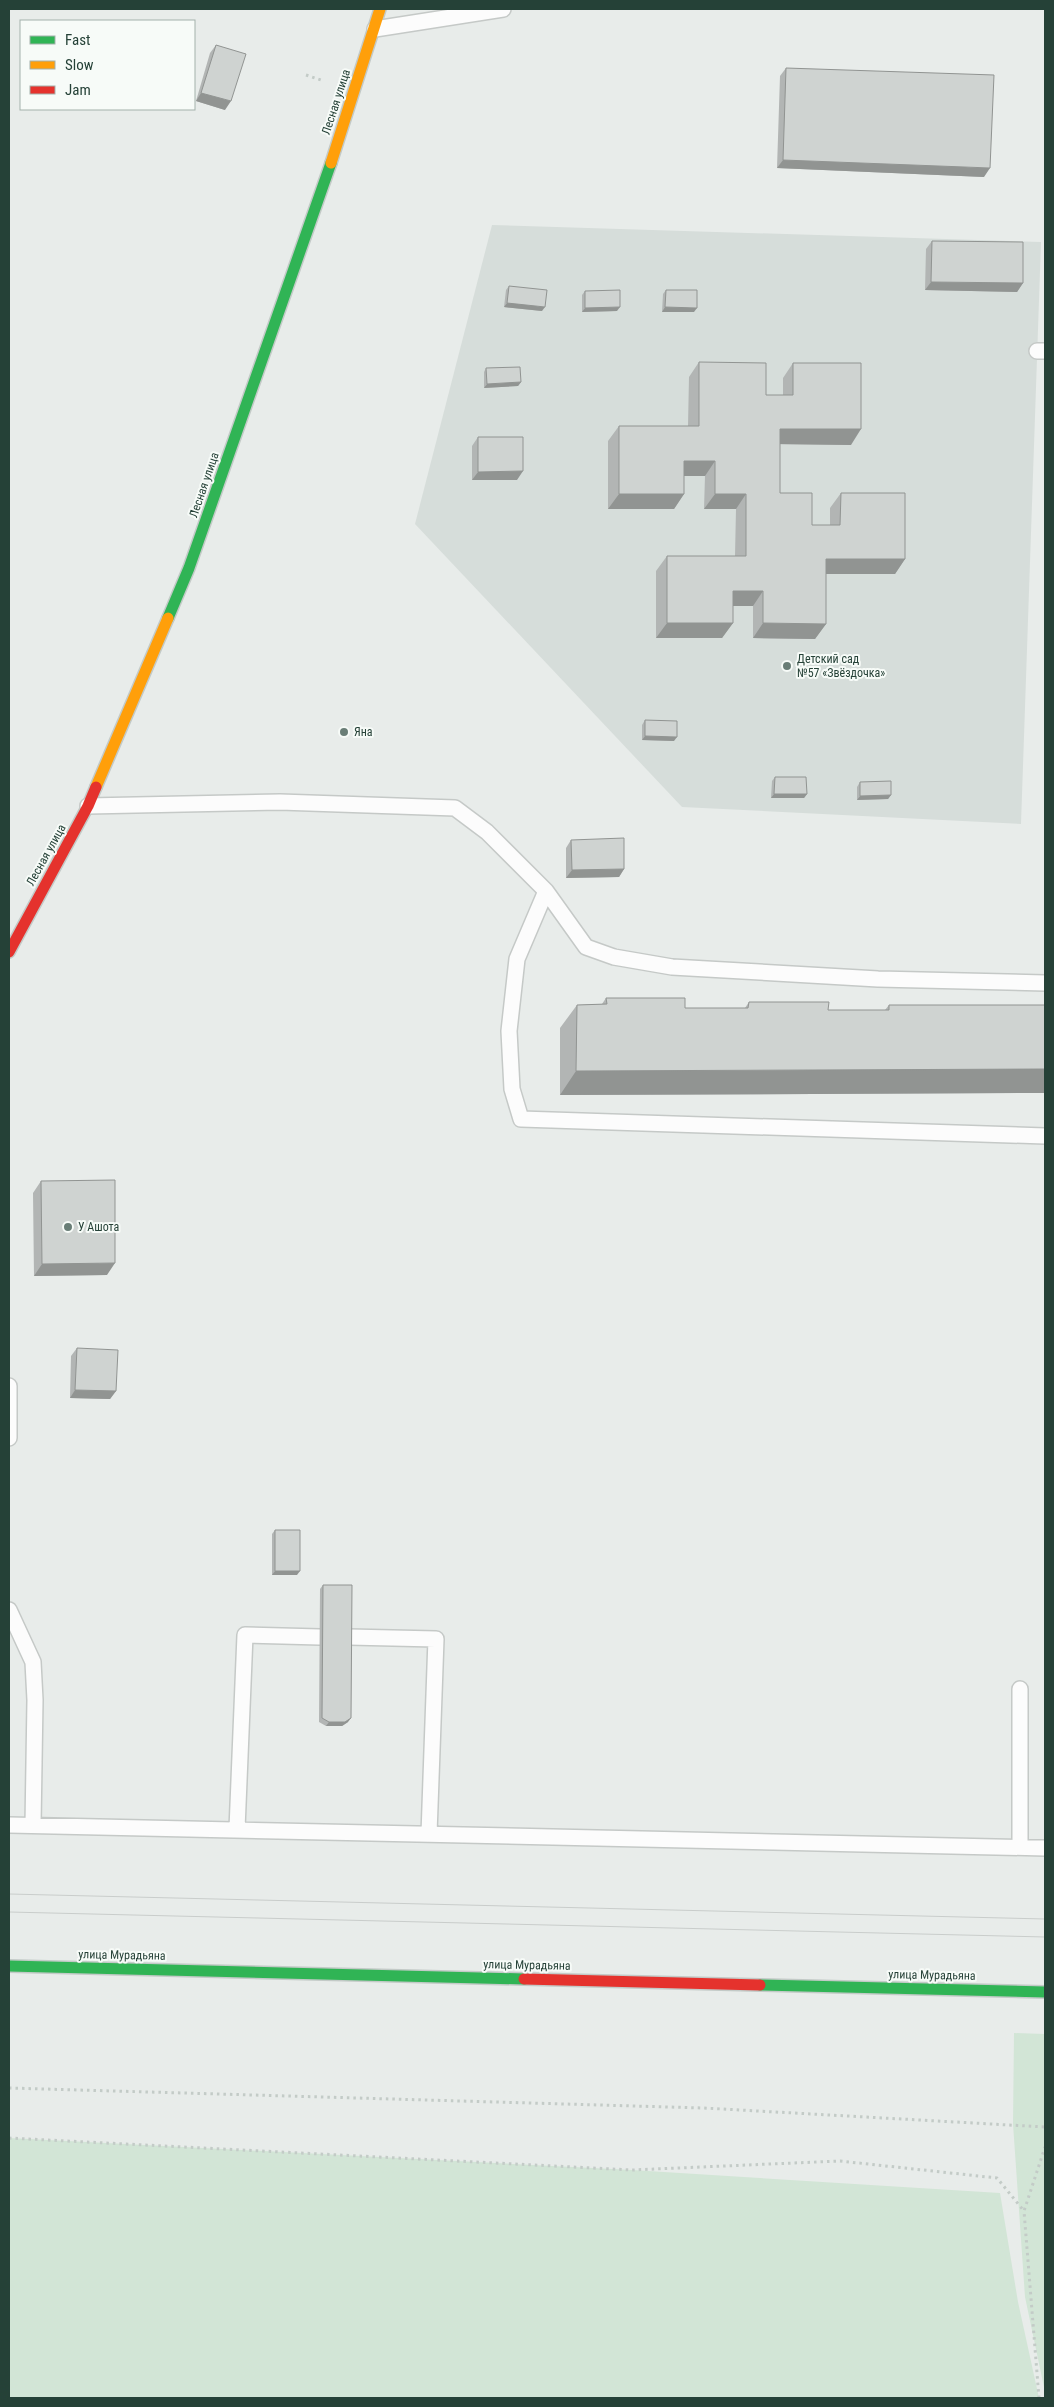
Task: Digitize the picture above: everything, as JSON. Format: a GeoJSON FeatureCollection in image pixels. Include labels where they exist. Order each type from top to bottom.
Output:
{"type":"FeatureCollection","features":[{"type":"Feature","properties":{"kind":"main road","name":"Лесная улица"},"geometry":{"type":"LineString","coordinates":[[9,952],[88,806],[189,568],[313,217],[380,9]]}},
{"type":"Feature","properties":{"kind":"main road","name":"улица Мурадьяна"},"geometry":{"type":"LineString","coordinates":[[9,1966],[1045,1992]]}},
{"type":"Feature","properties":{"kind":"lane"},"geometry":{"type":"LineString","coordinates":[[375,29],[503,9]]}},
{"type":"Feature","properties":{"kind":"lane"},"geometry":{"type":"LineString","coordinates":[[88,806],[280,802],[455,808],[487,832],[546,891],[586,947],[614,957],[682,968],[878,979],[1045,983]]}},
{"type":"Feature","properties":{"kind":"lane"},"geometry":{"type":"LineString","coordinates":[[546,891],[517,959],[509,1031],[512,1089],[521,1119],[1045,1136]]}},
{"type":"Feature","properties":{"kind":"lane"},"geometry":{"type":"LineString","coordinates":[[9,1386],[9,1438]]}},
{"type":"Feature","properties":{"kind":"lane"},"geometry":{"type":"LineString","coordinates":[[9,1610],[34,1662],[36,1700],[33,1825]]}},
{"type":"Feature","properties":{"kind":"lane"},"geometry":{"type":"LineString","coordinates":[[237,1829],[245,1635],[320,1637]]}},
{"type":"Feature","properties":{"kind":"lane"},"geometry":{"type":"LineString","coordinates":[[349,1638],[436,1639],[429,1834]]}},
{"type":"Feature","properties":{"kind":"lane"},"geometry":{"type":"LineString","coordinates":[[1020,1689],[1020,1847]]}},
{"type":"Feature","properties":{"kind":"lane"},"geometry":{"type":"LineString","coordinates":[[9,1825],[1045,1848]]}},
{"type":"Feature","properties":{"kind":"path"},"geometry":{"type":"LineString","coordinates":[[9,2088],[704,2108],[1045,2127]]}},
{"type":"Feature","properties":{"kind":"path"},"geometry":{"type":"LineString","coordinates":[[9,2138],[632,2170],[840,2161],[997,2178],[1024,2211]]}},
{"type":"Feature","properties":{"kind":"path"},"geometry":{"type":"LineString","coordinates":[[1039,2398],[1024,2211],[1045,2147]]}},
{"type":"Feature","properties":{"kind":"shaded area","name":"Детский сад №57 «Звёздочка»"},"geometry":{"type":"Polygon","coordinates":[[[492,225],[1041,242],[1021,824],[682,807],[415,524],[492,225]]]}},
{"type":"Feature","properties":{"kind":"green space"},"geometry":{"type":"Polygon","coordinates":[[[1014,2033],[1045,2034],[1045,2392],[1025,2297],[1013,2124],[1014,2033]]]}},
{"type":"Feature","properties":{"kind":"green space"},"geometry":{"type":"Polygon","coordinates":[[[9,2138],[632,2170],[1000,2193],[1018,2302],[1039,2398],[9,2398],[9,2138]]]}},
{"type":"Feature","properties":{"kind":"building"},"geometry":{"type":"Polygon","coordinates":[[[216,45],[246,54],[231,101],[201,93],[216,45]]]}},
{"type":"Feature","properties":{"kind":"building"},"geometry":{"type":"Polygon","coordinates":[[[786,68],[994,75],[990,168],[783,160],[786,68]]]}},
{"type":"Feature","properties":{"kind":"building"},"geometry":{"type":"Polygon","coordinates":[[[932,241],[1023,242],[1023,283],[931,282],[932,241]]]}},
{"type":"Feature","properties":{"kind":"building"},"geometry":{"type":"Polygon","coordinates":[[[509,286],[547,290],[545,307],[507,303],[509,286]]]}},
{"type":"Feature","properties":{"kind":"building"},"geometry":{"type":"Polygon","coordinates":[[[620,290],[620,307],[585,308],[585,291],[620,290]]]}},
{"type":"Feature","properties":{"kind":"building"},"geometry":{"type":"Polygon","coordinates":[[[666,290],[697,290],[697,308],[665,307],[666,290]]]}},
{"type":"Feature","properties":{"kind":"building"},"geometry":{"type":"Polygon","coordinates":[[[699,362],[766,363],[766,395],[793,395],[793,363],[861,363],[861,429],[780,429],[780,493],[812,493],[812,525],[840,525],[841,493],[905,493],[905,559],[826,559],[826,624],[763,623],[763,591],[733,591],[733,623],[667,623],[667,556],[746,556],[746,494],[715,494],[715,461],[684,461],[684,494],[619,494],[619,426],[699,426],[699,362]]]}},
{"type":"Feature","properties":{"kind":"building"},"geometry":{"type":"Polygon","coordinates":[[[520,367],[521,382],[487,384],[486,368],[520,367]]]}},
{"type":"Feature","properties":{"kind":"building"},"geometry":{"type":"Polygon","coordinates":[[[478,437],[523,437],[523,471],[478,472],[478,437]]]}},
{"type":"Feature","properties":{"kind":"building"},"geometry":{"type":"Polygon","coordinates":[[[645,720],[677,721],[677,737],[645,736],[645,720]]]}},
{"type":"Feature","properties":{"kind":"building"},"geometry":{"type":"Polygon","coordinates":[[[775,777],[806,777],[807,794],[774,794],[775,777]]]}},
{"type":"Feature","properties":{"kind":"building"},"geometry":{"type":"Polygon","coordinates":[[[891,781],[891,795],[860,796],[860,782],[891,781]]]}},
{"type":"Feature","properties":{"kind":"building"},"geometry":{"type":"Polygon","coordinates":[[[624,838],[624,869],[572,870],[571,840],[624,838]]]}},
{"type":"Feature","properties":{"kind":"building"},"geometry":{"type":"Polygon","coordinates":[[[606,998],[685,998],[685,1008],[748,1008],[749,1002],[829,1002],[828,1010],[889,1010],[889,1005],[1045,1005],[1045,1069],[576,1071],[577,1005],[607,1004],[606,998]]]}},
{"type":"Feature","properties":{"kind":"building"},"geometry":{"type":"Polygon","coordinates":[[[115,1180],[115,1263],[42,1264],[41,1181],[115,1180]]]}},
{"type":"Feature","properties":{"kind":"building"},"geometry":{"type":"Polygon","coordinates":[[[77,1348],[118,1350],[116,1391],[75,1390],[77,1348]]]}},
{"type":"Feature","properties":{"kind":"building"},"geometry":{"type":"Polygon","coordinates":[[[275,1530],[300,1530],[300,1571],[275,1571],[275,1530]]]}},
{"type":"Feature","properties":{"kind":"building"},"geometry":{"type":"Polygon","coordinates":[[[323,1585],[352,1585],[351,1718],[345,1722],[329,1722],[322,1718],[323,1585]]]}},
{"type":"Feature","properties":{"kind":"tram line"},"geometry":{"type":"LineString","coordinates":[[9,1894],[1045,1919]]}},
{"type":"Feature","properties":{"kind":"tram line"},"geometry":{"type":"LineString","coordinates":[[9,1912],[1045,1937]]}},
{"type":"Feature","properties":{"kind":"traffic: fast"},"geometry":{"type":"LineString","coordinates":[[168,618],[189,568],[331,163]]}},
{"type":"Feature","properties":{"kind":"traffic: fast"},"geometry":{"type":"LineString","coordinates":[[9,1966],[524,1979]]}},
{"type":"Feature","properties":{"kind":"traffic: fast"},"geometry":{"type":"LineString","coordinates":[[760,1985],[1045,1992]]}},
{"type":"Feature","properties":{"kind":"traffic: slow"},"geometry":{"type":"LineString","coordinates":[[331,163],[380,9]]}},
{"type":"Feature","properties":{"kind":"traffic: slow"},"geometry":{"type":"LineString","coordinates":[[96,787],[168,618]]}},
{"type":"Feature","properties":{"kind":"traffic: jam"},"geometry":{"type":"LineString","coordinates":[[9,952],[88,806],[96,787]]}},
{"type":"Feature","properties":{"kind":"traffic: jam"},"geometry":{"type":"LineString","coordinates":[[524,1979],[760,1985]]}},
{"type":"Feature","properties":{"kind":"place","name":"Детский сад №57 «Звёздочка»"},"geometry":{"type":"Point","coordinates":[787,666]}},
{"type":"Feature","properties":{"kind":"place","name":"Яна"},"geometry":{"type":"Point","coordinates":[344,732]}},
{"type":"Feature","properties":{"kind":"place","name":"У Ашота"},"geometry":{"type":"Point","coordinates":[68,1227]}}]}
